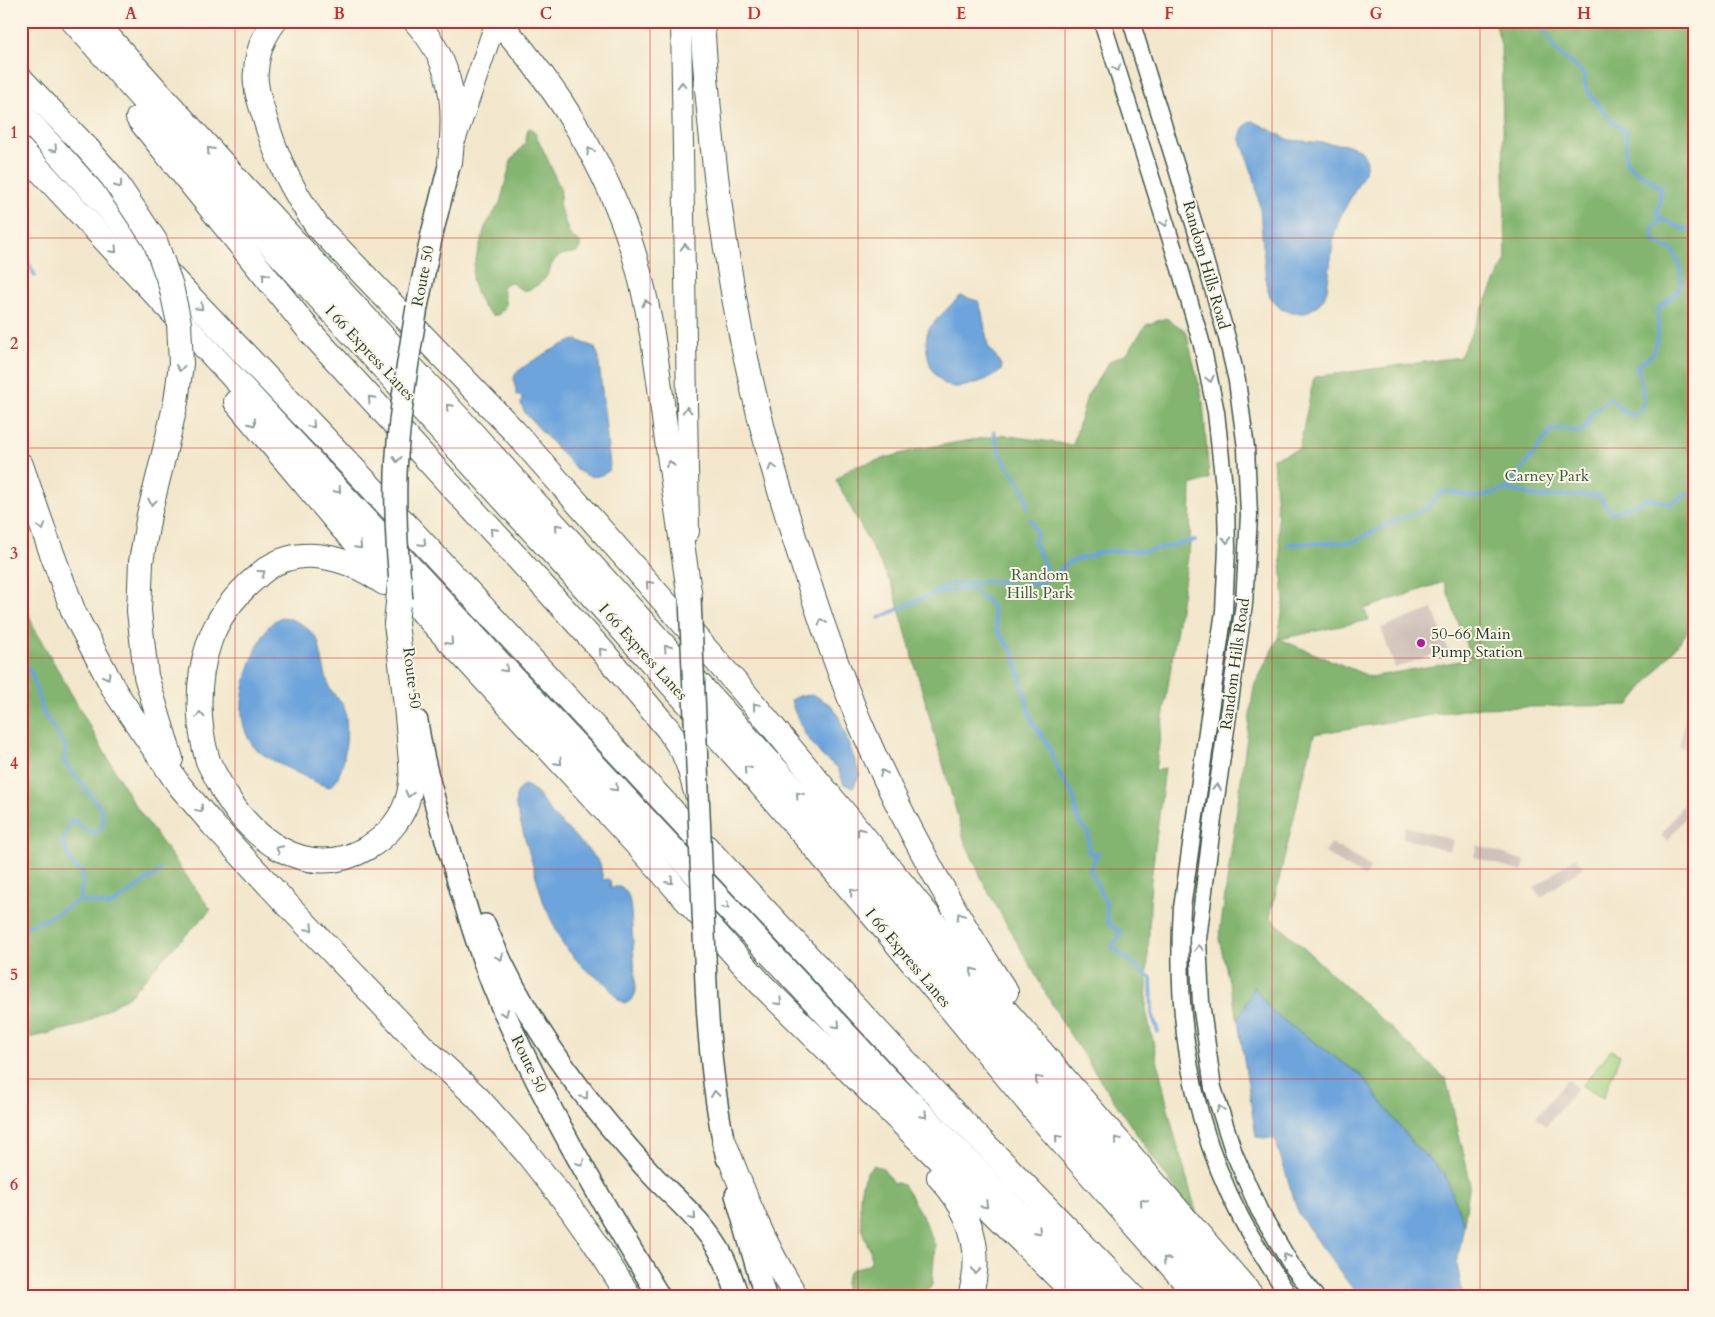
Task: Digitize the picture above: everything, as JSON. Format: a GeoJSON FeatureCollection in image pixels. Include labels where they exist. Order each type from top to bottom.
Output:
{"type":"FeatureCollection","features":[{"type":"Feature","properties":{"kind":"highway"},"geometry":{"type":"LineString","coordinates":[[72,21],[104,76],[312,334],[598,646],[668,728],[683,752],[689,767],[699,808]]}},
{"type":"Feature","properties":{"kind":"highway","name":"I 66 Express Lanes"},"geometry":{"type":"LineString","coordinates":[[72,21],[278,254],[584,587],[749,771],[881,925],[1052,1131],[1198,1296]]}},
{"type":"Feature","properties":{"kind":"highway"},"geometry":{"type":"LineString","coordinates":[[94,21],[243,186],[502,466],[819,817],[1070,1118],[1225,1296]]}},
{"type":"Feature","properties":{"kind":"highway"},"geometry":{"type":"LineString","coordinates":[[275,21],[269,29],[259,51],[256,72],[257,91],[269,134],[285,176],[317,226],[514,431],[743,692],[856,826],[1007,1012],[1252,1296]]}},
{"type":"Feature","properties":{"kind":"highway"},"geometry":{"type":"LineString","coordinates":[[415,21],[425,32],[434,47],[444,67],[450,89],[453,108],[450,162]]}},
{"type":"Feature","properties":{"kind":"highway"},"geometry":{"type":"LineString","coordinates":[[497,21],[537,68],[565,109],[592,155],[620,213],[633,252],[646,303],[658,366],[690,598],[705,957],[712,1067],[724,1142],[738,1203],[765,1296]]}},
{"type":"Feature","properties":{"kind":"highway"},"geometry":{"type":"LineString","coordinates":[[702,21],[718,183],[745,354],[776,482],[828,640],[867,739],[941,885],[998,979],[1034,1034],[1073,1088]]}},
{"type":"Feature","properties":{"kind":"highway"},"geometry":{"type":"LineString","coordinates":[[21,79],[113,178],[155,241],[170,286],[179,324],[180,364],[176,402],[149,515],[141,562],[139,611],[146,676],[179,785]]}},
{"type":"Feature","properties":{"kind":"highway"},"geometry":{"type":"LineString","coordinates":[[21,113],[159,264],[370,486],[939,1097],[1133,1296]]}},
{"type":"Feature","properties":{"kind":"highway"},"geometry":{"type":"LineString","coordinates":[[21,150],[889,1081],[1101,1296]]}},
{"type":"Feature","properties":{"kind":"highway","name":"Route 50"},"geometry":{"type":"LineString","coordinates":[[400,582],[395,505],[396,472],[405,382],[416,307],[429,244],[450,162]]}},
{"type":"Feature","properties":{"kind":"highway"},"geometry":{"type":"LineString","coordinates":[[185,326],[229,394],[343,530],[417,606],[551,754],[649,858],[761,984],[1077,1296]]}},
{"type":"Feature","properties":{"kind":"highway"},"geometry":{"type":"LineString","coordinates":[[21,464],[74,613],[116,692],[179,785],[213,825],[283,900],[422,1046],[477,1098],[526,1152],[571,1208],[629,1296]]}},
{"type":"Feature","properties":{"kind":"highway"},"geometry":{"type":"LineString","coordinates":[[400,582],[400,626],[412,772],[409,796],[404,808],[392,827],[376,843],[350,856],[320,860],[292,855],[278,849],[251,828],[231,804],[209,763],[201,734],[199,698],[203,668],[218,622],[230,603],[264,571],[285,560],[309,555],[328,557],[360,568],[417,606]]}},
{"type":"Feature","properties":{"kind":"highway","name":"Route 50"},"geometry":{"type":"LineString","coordinates":[[400,626],[419,738],[430,782],[466,908],[492,984],[548,1105],[616,1225],[659,1296]]}},
{"type":"Feature","properties":{"kind":"highway"},"geometry":{"type":"LineString","coordinates":[[430,782],[487,932],[541,1034],[592,1106],[649,1171],[707,1232],[722,1256],[738,1296]]}},
{"type":"Feature","properties":{"kind":"highway"},"geometry":{"type":"LineString","coordinates":[[863,1086],[892,1128],[943,1181],[967,1216],[974,1238],[977,1265],[975,1281],[970,1296]]}},
{"type":"Feature","properties":{"kind":"highway"},"geometry":{"type":"LineString","coordinates":[[724,1142],[763,1238],[796,1296]]}},
{"type":"Feature","properties":{"kind":"main road","name":"Route 50"},"geometry":{"type":"LineString","coordinates":[[450,162],[476,76],[497,21]]}},
{"type":"Feature","properties":{"kind":"main road"},"geometry":{"type":"LineString","coordinates":[[681,21],[690,598]]}},
{"type":"Feature","properties":{"kind":"street","name":"Random Hills Road"},"geometry":{"type":"LineString","coordinates":[[1102,21],[1202,345],[1216,412],[1226,506],[1227,548],[1224,610],[1182,908],[1179,953],[1183,1032],[1197,1101],[1225,1185],[1240,1217],[1289,1296]]}},
{"type":"Feature","properties":{"kind":"street","name":"Random Hills Road"},"geometry":{"type":"LineString","coordinates":[[1131,21],[1200,243],[1227,338],[1237,381],[1246,448],[1249,515],[1244,604],[1212,826],[1200,930],[1200,1003],[1213,1088],[1234,1153],[1259,1210],[1292,1266],[1315,1296]]}},
{"type":"Feature","properties":{"kind":"shaded area"},"geometry":{"type":"Polygon","coordinates":[[[1433,609],[1448,650],[1395,668],[1381,628],[1433,609]]]}},
{"type":"Feature","properties":{"kind":"shaded area"},"geometry":{"type":"Polygon","coordinates":[[[1690,703],[1694,704],[1694,735],[1690,750],[1679,747],[1690,703]]]}},
{"type":"Feature","properties":{"kind":"shaded area"},"geometry":{"type":"Polygon","coordinates":[[[1691,793],[1694,794],[1694,804],[1668,841],[1661,836],[1691,793]]]}},
{"type":"Feature","properties":{"kind":"shaded area"},"geometry":{"type":"Polygon","coordinates":[[[1405,826],[1453,840],[1450,851],[1402,838],[1405,826]]]}},
{"type":"Feature","properties":{"kind":"shaded area"},"geometry":{"type":"Polygon","coordinates":[[[1331,843],[1371,867],[1365,877],[1325,853],[1331,843]]]}},
{"type":"Feature","properties":{"kind":"shaded area"},"geometry":{"type":"Polygon","coordinates":[[[1477,845],[1525,861],[1522,872],[1474,857],[1477,845]]]}},
{"type":"Feature","properties":{"kind":"shaded area"},"geometry":{"type":"Polygon","coordinates":[[[1576,857],[1583,867],[1541,898],[1534,888],[1576,857]]]}},
{"type":"Feature","properties":{"kind":"shaded area"},"geometry":{"type":"Polygon","coordinates":[[[1568,1079],[1577,1088],[1546,1126],[1536,1118],[1568,1079]]]}},
{"type":"Feature","properties":{"kind":"green space","name":"Carney Park"},"geometry":{"type":"Polygon","coordinates":[[[1495,21],[1694,21],[1694,624],[1629,705],[1475,708],[1314,734],[1270,917],[1446,1079],[1470,1181],[1464,1224],[1444,1173],[1412,1143],[1363,1077],[1273,1013],[1254,987],[1238,1020],[1219,939],[1254,686],[1278,638],[1284,601],[1273,458],[1299,449],[1314,377],[1460,357],[1506,259],[1501,45],[1495,21]],[[1444,582],[1364,609],[1369,620],[1279,639],[1371,677],[1471,659],[1444,582]]]}},
{"type":"Feature","properties":{"kind":"green space"},"geometry":{"type":"Polygon","coordinates":[[[530,128],[534,131],[561,191],[559,205],[569,233],[580,243],[580,249],[577,252],[558,257],[544,279],[530,289],[520,289],[510,282],[502,286],[505,299],[504,308],[498,315],[492,315],[483,307],[478,297],[472,280],[474,265],[485,227],[500,203],[511,161],[525,143],[528,129],[530,128]]]}},
{"type":"Feature","properties":{"kind":"green space","name":"Random Hills Park"},"geometry":{"type":"Polygon","coordinates":[[[1166,318],[1186,331],[1203,402],[1209,479],[1191,485],[1190,544],[1155,770],[1165,768],[1151,880],[1146,1010],[1172,1126],[1200,1225],[1065,1027],[985,886],[964,839],[893,587],[836,480],[850,468],[918,449],[1002,435],[1073,445],[1087,396],[1110,361],[1127,353],[1146,325],[1166,318]]]}},
{"type":"Feature","properties":{"kind":"green space"},"geometry":{"type":"Polygon","coordinates":[[[21,590],[33,626],[132,801],[211,910],[129,996],[82,1025],[21,1040],[21,590]]]}},
{"type":"Feature","properties":{"kind":"green space"},"geometry":{"type":"Polygon","coordinates":[[[1611,1050],[1620,1055],[1603,1098],[1582,1086],[1611,1050]]]}},
{"type":"Feature","properties":{"kind":"green space"},"geometry":{"type":"Polygon","coordinates":[[[874,1165],[884,1169],[893,1183],[903,1185],[922,1216],[935,1245],[932,1285],[925,1296],[847,1296],[845,1282],[850,1272],[855,1268],[869,1265],[871,1261],[871,1254],[862,1228],[860,1198],[864,1178],[874,1165]]]}},
{"type":"Feature","properties":{"kind":"water"},"geometry":{"type":"Polygon","coordinates":[[[1253,121],[1290,140],[1349,145],[1361,150],[1367,161],[1365,172],[1340,217],[1334,235],[1327,290],[1323,300],[1305,313],[1292,313],[1281,309],[1270,298],[1266,283],[1260,209],[1255,181],[1240,137],[1243,128],[1253,121]]]}},
{"type":"Feature","properties":{"kind":"water"},"geometry":{"type":"Polygon","coordinates":[[[961,296],[978,301],[982,312],[988,346],[1002,366],[1001,371],[985,380],[954,387],[940,380],[933,371],[927,353],[926,339],[931,327],[961,296]]]}},
{"type":"Feature","properties":{"kind":"water"},"geometry":{"type":"Polygon","coordinates":[[[577,340],[594,347],[598,354],[610,465],[609,471],[596,476],[585,475],[577,470],[525,413],[521,404],[522,397],[516,395],[514,383],[515,375],[518,371],[534,360],[554,349],[577,340]]]}},
{"type":"Feature","properties":{"kind":"water"},"geometry":{"type":"Polygon","coordinates":[[[282,617],[298,622],[318,641],[329,686],[345,711],[347,729],[343,764],[335,782],[329,787],[285,767],[259,751],[247,736],[243,723],[242,709],[245,680],[254,653],[266,630],[274,621],[282,617]]]}},
{"type":"Feature","properties":{"kind":"water"},"geometry":{"type":"Polygon","coordinates":[[[814,695],[831,705],[838,715],[860,774],[853,788],[844,784],[837,767],[822,756],[805,734],[794,710],[791,700],[799,696],[814,695]]]}},
{"type":"Feature","properties":{"kind":"water"},"geometry":{"type":"Polygon","coordinates":[[[524,785],[537,794],[554,816],[600,863],[603,880],[608,879],[611,882],[610,887],[623,888],[627,894],[630,901],[636,991],[633,997],[625,1003],[619,1000],[606,984],[584,968],[563,945],[544,904],[516,807],[516,795],[524,785]]]}},
{"type":"Feature","properties":{"kind":"water"},"geometry":{"type":"Polygon","coordinates":[[[1254,986],[1273,1013],[1363,1077],[1412,1143],[1444,1173],[1464,1224],[1457,1264],[1463,1296],[1358,1296],[1299,1215],[1275,1139],[1256,1137],[1238,1020],[1254,986]]]}},
{"type":"Feature","properties":{"kind":"waterway"},"geometry":{"type":"LineString","coordinates":[[1542,21],[1545,31],[1557,52],[1583,73],[1587,91],[1612,122],[1626,131],[1626,163],[1660,187],[1660,202],[1657,213],[1662,220]]}},
{"type":"Feature","properties":{"kind":"waterway"},"geometry":{"type":"LineString","coordinates":[[1508,489],[1551,430],[1566,428],[1578,433],[1586,428],[1590,415],[1610,397],[1624,412],[1637,416],[1645,401],[1637,366],[1653,354],[1658,334],[1658,309],[1678,290],[1681,281],[1679,263],[1675,253],[1653,239],[1653,229],[1656,224],[1665,220],[1677,227],[1688,229],[1694,226]]}},
{"type":"Feature","properties":{"kind":"waterway"},"geometry":{"type":"LineString","coordinates":[[21,248],[35,276]]}},
{"type":"Feature","properties":{"kind":"waterway"},"geometry":{"type":"LineString","coordinates":[[994,432],[999,452],[1024,490],[1028,507]]}},
{"type":"Feature","properties":{"kind":"waterway"},"geometry":{"type":"LineString","coordinates":[[1288,544],[1353,542],[1392,522],[1426,509],[1443,491],[1478,497],[1508,489],[1539,497],[1598,495],[1612,513],[1649,498],[1670,504],[1687,493],[1694,495]]}},
{"type":"Feature","properties":{"kind":"waterway"},"geometry":{"type":"LineString","coordinates":[[1031,519],[1037,534],[1034,541],[1050,578]]}},
{"type":"Feature","properties":{"kind":"waterway"},"geometry":{"type":"LineString","coordinates":[[879,618],[949,584],[1011,580],[1019,577],[1036,585],[1050,578],[1069,562],[1105,551],[1147,551],[1195,540]]}},
{"type":"Feature","properties":{"kind":"waterway"},"geometry":{"type":"LineString","coordinates":[[931,594],[970,588],[991,604],[998,632],[1014,653],[1032,722],[1048,744],[1061,777],[1073,794],[1078,821],[1088,832],[1089,854],[1098,853],[1090,870],[1106,903],[1108,923],[1121,932],[1112,947],[1151,978],[1152,1013],[1158,1032]]}},
{"type":"Feature","properties":{"kind":"waterway"},"geometry":{"type":"LineString","coordinates":[[21,660],[32,673],[42,711],[66,747],[64,762],[101,808],[103,824],[96,833],[86,830],[72,819],[63,841],[70,862],[83,874],[80,900]]}},
{"type":"Feature","properties":{"kind":"waterway"},"geometry":{"type":"LineString","coordinates":[[21,929],[46,919],[80,900],[110,906],[160,871]]}},
{"type":"Feature","properties":{"kind":"place","name":"50-66 Main Pump Station"},"geometry":{"type":"Point","coordinates":[1421,643]}}]}
